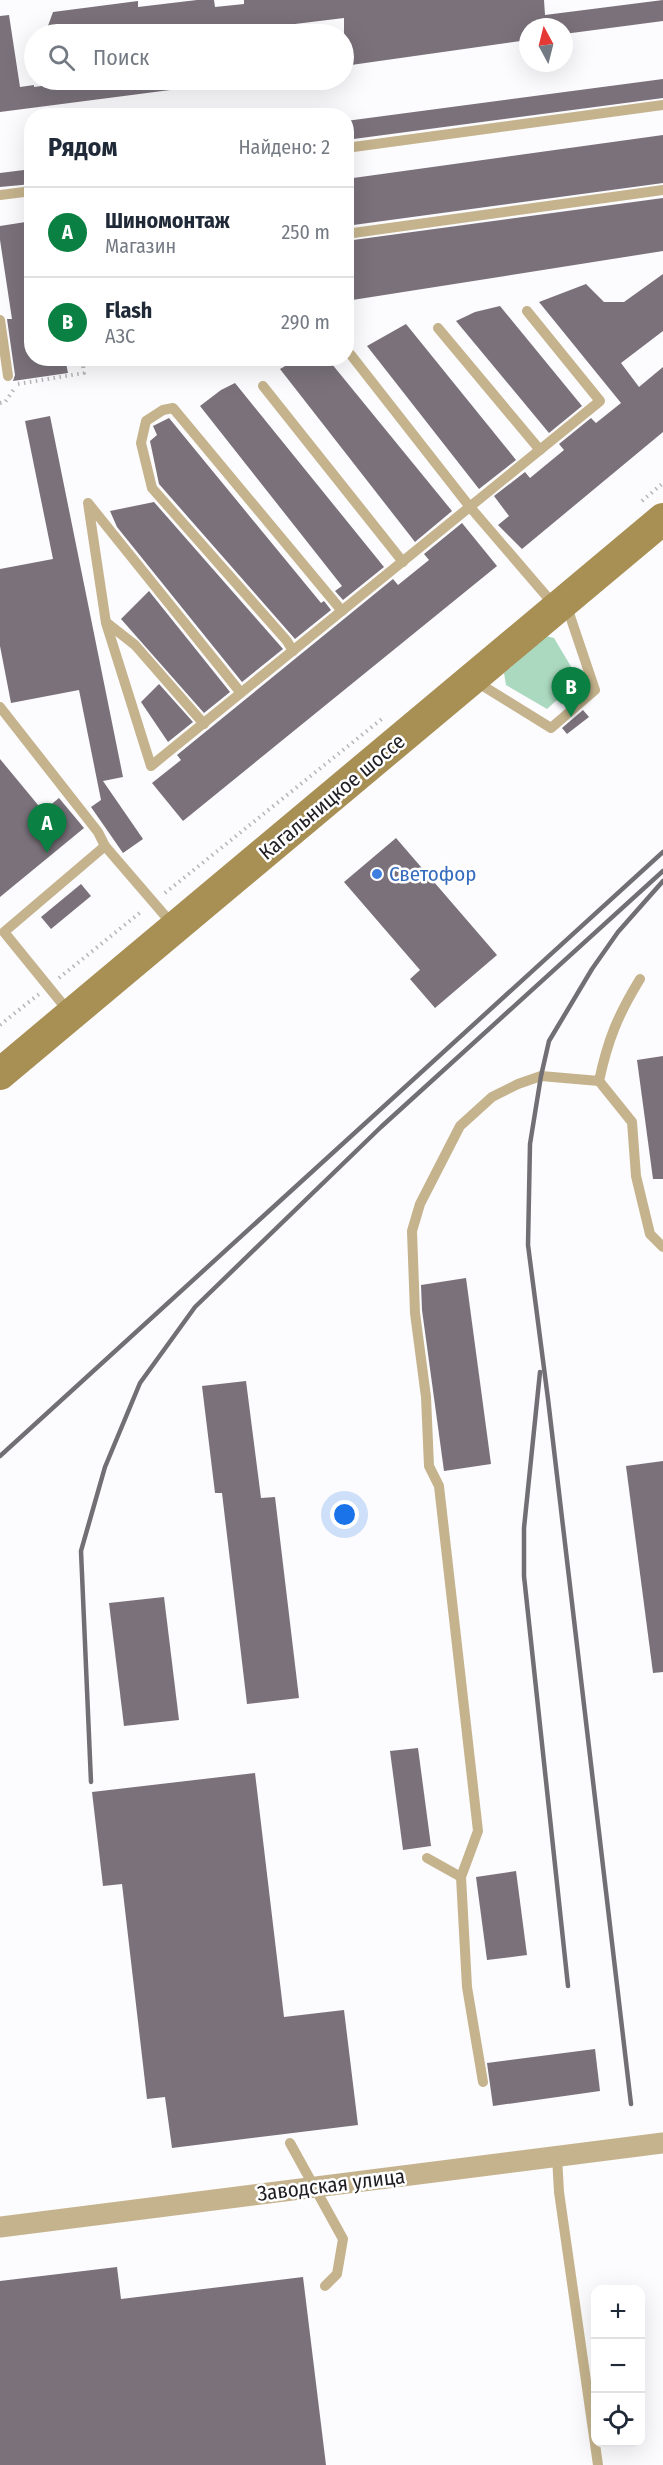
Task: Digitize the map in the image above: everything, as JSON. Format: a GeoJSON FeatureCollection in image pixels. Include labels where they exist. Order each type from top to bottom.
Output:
{"type":"FeatureCollection","features":[{"type":"Feature","properties":{"kind":"main road","name":"Кагальницкое шоссе"},"geometry":{"type":"LineString","coordinates":[[0,1074],[561,605],[650,513]]}},
{"type":"Feature","properties":{"kind":"street","name":"Заводская улица"},"geometry":{"type":"LineString","coordinates":[[0,2227],[663,2144]]}},
{"type":"Feature","properties":{"kind":"lane"},"geometry":{"type":"LineString","coordinates":[[354,147],[663,105]]}},
{"type":"Feature","properties":{"kind":"lane"},"geometry":{"type":"LineString","coordinates":[[354,233],[663,190]]}},
{"type":"Feature","properties":{"kind":"lane"},"geometry":{"type":"LineString","coordinates":[[0,195],[24,192]]}},
{"type":"Feature","properties":{"kind":"lane"},"geometry":{"type":"LineString","coordinates":[[241,693],[88,503],[106,623],[151,766],[204,724],[600,401],[527,311]]}},
{"type":"Feature","properties":{"kind":"lane"},"geometry":{"type":"LineString","coordinates":[[0,320],[8,376]]}},
{"type":"Feature","properties":{"kind":"lane"},"geometry":{"type":"LineString","coordinates":[[438,328],[540,450]]}},
{"type":"Feature","properties":{"kind":"lane"},"geometry":{"type":"LineString","coordinates":[[354,359],[470,507],[561,605],[595,690],[551,729],[472,679]]}},
{"type":"Feature","properties":{"kind":"lane"},"geometry":{"type":"LineString","coordinates":[[263,386],[403,561]]}},
{"type":"Feature","properties":{"kind":"lane"},"geometry":{"type":"LineString","coordinates":[[293,651],[287,641],[152,488],[141,443],[146,421],[163,410],[173,408],[342,611]]}},
{"type":"Feature","properties":{"kind":"lane"},"geometry":{"type":"LineString","coordinates":[[106,623],[135,645],[204,724]]}},
{"type":"Feature","properties":{"kind":"lane"},"geometry":{"type":"LineString","coordinates":[[0,707],[98,832],[105,846],[175,928]]}},
{"type":"Feature","properties":{"kind":"lane"},"geometry":{"type":"LineString","coordinates":[[71,1014],[2,930],[105,846]]}},
{"type":"Feature","properties":{"kind":"lane"},"geometry":{"type":"LineString","coordinates":[[599,1081],[605,1054],[619,1014],[640,979]]}},
{"type":"Feature","properties":{"kind":"lane"},"geometry":{"type":"LineString","coordinates":[[483,2082],[467,1987],[461,1877],[478,1831],[439,1486],[429,1466],[426,1397],[415,1313],[412,1231],[420,1204],[460,1126],[492,1097],[518,1083],[541,1076],[599,1081],[632,1122],[636,1176],[650,1234],[663,1247]]}},
{"type":"Feature","properties":{"kind":"lane"},"geometry":{"type":"LineString","coordinates":[[427,1858],[461,1877]]}},
{"type":"Feature","properties":{"kind":"lane"},"geometry":{"type":"LineString","coordinates":[[290,2143],[343,2240],[337,2274],[325,2286]]}},
{"type":"Feature","properties":{"kind":"lane"},"geometry":{"type":"LineString","coordinates":[[557,2157],[559,2192],[598,2465]]}},
{"type":"Feature","properties":{"kind":"path"},"geometry":{"type":"LineString","coordinates":[[0,403],[5,402],[17,384],[84,373],[83,366]]}},
{"type":"Feature","properties":{"kind":"path"},"geometry":{"type":"LineString","coordinates":[[650,513],[663,483]]}},
{"type":"Feature","properties":{"kind":"path"},"geometry":{"type":"LineString","coordinates":[[0,1025],[384,717]]}},
{"type":"Feature","properties":{"kind":"green space"},"geometry":{"type":"Polygon","coordinates":[[[546,636],[554,638],[579,680],[547,709],[506,685],[504,673],[546,636]]]}},
{"type":"Feature","properties":{"kind":"building"},"geometry":{"type":"Polygon","coordinates":[[[214,0],[215,7],[244,4],[244,0],[544,0],[545,15],[663,0],[663,21],[573,33],[573,18],[519,18],[519,41],[354,65],[354,24],[344,24],[344,18],[295,24],[49,24],[53,12],[138,1],[138,7],[214,0]]]}},
{"type":"Feature","properties":{"kind":"building"},"geometry":{"type":"Polygon","coordinates":[[[9,15],[20,87],[24,86],[24,90],[170,90],[0,112],[0,16],[9,15]]]}},
{"type":"Feature","properties":{"kind":"building"},"geometry":{"type":"Polygon","coordinates":[[[663,79],[663,98],[354,139],[354,120],[663,79]]]}},
{"type":"Feature","properties":{"kind":"building"},"geometry":{"type":"Polygon","coordinates":[[[663,135],[663,183],[354,225],[354,178],[663,135]]]}},
{"type":"Feature","properties":{"kind":"building"},"geometry":{"type":"Polygon","coordinates":[[[24,170],[24,185],[0,187],[0,173],[24,170]]]}},
{"type":"Feature","properties":{"kind":"building"},"geometry":{"type":"Polygon","coordinates":[[[663,198],[663,251],[354,300],[354,240],[663,198]]]}},
{"type":"Feature","properties":{"kind":"building"},"geometry":{"type":"Polygon","coordinates":[[[24,222],[24,366],[67,366],[68,373],[13,381],[15,375],[7,319],[12,319],[0,226],[24,222]]]}},
{"type":"Feature","properties":{"kind":"building"},"geometry":{"type":"Polygon","coordinates":[[[663,274],[663,331],[621,363],[639,387],[663,367],[663,432],[522,549],[498,525],[509,516],[494,496],[525,472],[530,478],[564,450],[559,444],[591,418],[596,423],[621,403],[539,302],[586,284],[604,302],[624,302],[663,274]]]}},
{"type":"Feature","properties":{"kind":"building"},"geometry":{"type":"Polygon","coordinates":[[[500,306],[582,406],[549,433],[456,321],[475,312],[500,306]]]}},
{"type":"Feature","properties":{"kind":"building"},"geometry":{"type":"Polygon","coordinates":[[[406,324],[516,460],[479,489],[367,346],[406,324]]]}},
{"type":"Feature","properties":{"kind":"building"},"geometry":{"type":"Polygon","coordinates":[[[285,366],[334,366],[452,511],[415,542],[280,369],[285,366]]]}},
{"type":"Feature","properties":{"kind":"building"},"geometry":{"type":"Polygon","coordinates":[[[235,383],[384,567],[343,600],[335,591],[342,586],[200,406],[221,390],[235,383]]]}},
{"type":"Feature","properties":{"kind":"building"},"geometry":{"type":"Polygon","coordinates":[[[50,416],[123,777],[103,781],[143,839],[123,853],[91,807],[101,800],[79,690],[11,703],[0,646],[0,569],[53,559],[25,421],[50,416]]]}},
{"type":"Feature","properties":{"kind":"building"},"geometry":{"type":"Polygon","coordinates":[[[169,418],[321,603],[324,601],[331,610],[295,639],[159,484],[150,441],[157,435],[153,426],[169,418]]]}},
{"type":"Feature","properties":{"kind":"building"},"geometry":{"type":"Polygon","coordinates":[[[154,502],[283,649],[242,682],[117,527],[110,511],[154,502]]]}},
{"type":"Feature","properties":{"kind":"building"},"geometry":{"type":"Polygon","coordinates":[[[462,523],[497,566],[183,821],[152,783],[181,760],[177,755],[393,579],[398,585],[429,560],[424,554],[462,523]]]}},
{"type":"Feature","properties":{"kind":"building"},"geometry":{"type":"Polygon","coordinates":[[[149,591],[230,692],[204,713],[121,619],[149,591]]]}},
{"type":"Feature","properties":{"kind":"building"},"geometry":{"type":"Polygon","coordinates":[[[159,684],[193,722],[168,742],[141,702],[159,684]]]}},
{"type":"Feature","properties":{"kind":"building"},"geometry":{"type":"Polygon","coordinates":[[[583,710],[589,717],[567,734],[562,728],[583,710]]]}},
{"type":"Feature","properties":{"kind":"building"},"geometry":{"type":"Polygon","coordinates":[[[0,759],[43,811],[59,798],[84,828],[0,897],[0,759]]]}},
{"type":"Feature","properties":{"kind":"building"},"geometry":{"type":"Polygon","coordinates":[[[396,838],[497,955],[435,1008],[410,979],[420,970],[344,882],[396,838]]]}},
{"type":"Feature","properties":{"kind":"building"},"geometry":{"type":"Polygon","coordinates":[[[81,884],[91,896],[51,929],[41,917],[81,884]]]}},
{"type":"Feature","properties":{"kind":"building"},"geometry":{"type":"Polygon","coordinates":[[[663,1056],[663,1179],[653,1179],[637,1060],[663,1056]]]}},
{"type":"Feature","properties":{"kind":"building"},"geometry":{"type":"Polygon","coordinates":[[[466,1278],[491,1464],[444,1471],[422,1310],[421,1285],[466,1278]]]}},
{"type":"Feature","properties":{"kind":"building"},"geometry":{"type":"Polygon","coordinates":[[[246,1381],[261,1498],[275,1497],[299,1698],[247,1704],[222,1493],[215,1493],[202,1386],[246,1381]]]}},
{"type":"Feature","properties":{"kind":"building"},"geometry":{"type":"Polygon","coordinates":[[[663,1461],[663,1672],[653,1673],[626,1466],[663,1461]]]}},
{"type":"Feature","properties":{"kind":"building"},"geometry":{"type":"Polygon","coordinates":[[[164,1597],[179,1720],[124,1726],[109,1603],[164,1597]]]}},
{"type":"Feature","properties":{"kind":"building"},"geometry":{"type":"Polygon","coordinates":[[[418,1748],[431,1846],[403,1850],[390,1751],[418,1748]]]}},
{"type":"Feature","properties":{"kind":"building"},"geometry":{"type":"Polygon","coordinates":[[[255,1773],[284,2017],[344,2010],[358,2125],[172,2148],[165,2097],[147,2099],[122,1884],[103,1886],[92,1792],[255,1773]]]}},
{"type":"Feature","properties":{"kind":"building"},"geometry":{"type":"Polygon","coordinates":[[[516,1871],[527,1955],[487,1960],[476,1877],[516,1871]]]}},
{"type":"Feature","properties":{"kind":"building"},"geometry":{"type":"Polygon","coordinates":[[[595,2049],[600,2091],[493,2106],[487,2063],[595,2049]]]}},
{"type":"Feature","properties":{"kind":"building"},"geometry":{"type":"Polygon","coordinates":[[[117,2267],[121,2299],[303,2277],[326,2465],[0,2465],[0,2281],[117,2267]]]}},
{"type":"Feature","properties":{"kind":"railway"},"geometry":{"type":"LineString","coordinates":[[0,1456],[663,852]]}},
{"type":"Feature","properties":{"kind":"railway"},"geometry":{"type":"LineString","coordinates":[[91,1782],[81,1551],[105,1467],[140,1383],[195,1307],[381,1127],[663,871]]}},
{"type":"Feature","properties":{"kind":"railway"},"geometry":{"type":"LineString","coordinates":[[631,2104],[528,1245],[530,1144],[549,1041],[592,969],[618,932],[663,881]]}},
{"type":"Feature","properties":{"kind":"railway"},"geometry":{"type":"LineString","coordinates":[[540,1372],[524,1528],[524,1576],[568,1986]]}},
{"type":"Feature","properties":{"kind":"place","name":"Flash"},"geometry":{"type":"Point","coordinates":[571,717]}},
{"type":"Feature","properties":{"kind":"place","name":"Шиномонтаж"},"geometry":{"type":"Point","coordinates":[47,853]}},
{"type":"Feature","properties":{"kind":"place","name":"Светофор"},"geometry":{"type":"Point","coordinates":[377,874]}}]}
